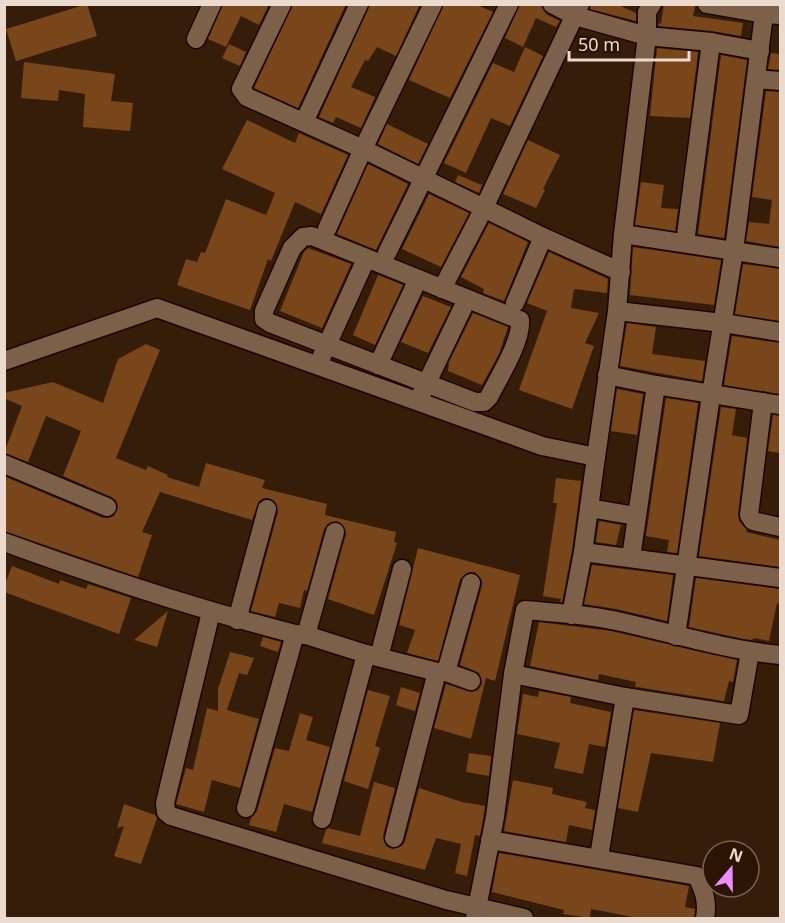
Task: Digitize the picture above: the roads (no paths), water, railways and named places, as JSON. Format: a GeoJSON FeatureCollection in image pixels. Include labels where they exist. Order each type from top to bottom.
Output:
{"type":"FeatureCollection","features":[{"type":"Feature","properties":{"kind":"street"},"geometry":{"type":"LineString","coordinates":[[196,39],[213,4]]}},
{"type":"Feature","properties":{"kind":"street"},"geometry":{"type":"LineString","coordinates":[[282,4],[241,88],[247,97],[363,149],[483,210],[621,272]]}},
{"type":"Feature","properties":{"kind":"street"},"geometry":{"type":"LineString","coordinates":[[304,122],[359,4]]}},
{"type":"Feature","properties":{"kind":"street"},"geometry":{"type":"LineString","coordinates":[[327,229],[433,4]]}},
{"type":"Feature","properties":{"kind":"street"},"geometry":{"type":"LineString","coordinates":[[387,253],[509,4]]}},
{"type":"Feature","properties":{"kind":"street"},"geometry":{"type":"LineString","coordinates":[[552,4],[578,10],[647,36],[711,42],[760,51]]}},
{"type":"Feature","properties":{"kind":"street"},"geometry":{"type":"LineString","coordinates":[[571,615],[583,552],[617,311],[623,234],[647,36],[647,12],[652,4]]}},
{"type":"Feature","properties":{"kind":"street"},"geometry":{"type":"LineString","coordinates":[[676,636],[734,250],[760,51],[772,14],[707,4]]}},
{"type":"Feature","properties":{"kind":"street"},"geometry":{"type":"LineString","coordinates":[[442,289],[483,210],[578,10]]}},
{"type":"Feature","properties":{"kind":"street"},"geometry":{"type":"LineString","coordinates":[[685,243],[711,42]]}},
{"type":"Feature","properties":{"kind":"street"},"geometry":{"type":"LineString","coordinates":[[757,79],[780,81]]}},
{"type":"Feature","properties":{"kind":"street"},"geometry":{"type":"LineString","coordinates":[[623,234],[780,258]]}},
{"type":"Feature","properties":{"kind":"street"},"geometry":{"type":"LineString","coordinates":[[312,236],[418,279],[520,320],[516,339],[489,397],[484,402],[475,402],[264,319],[264,311],[292,248],[303,237],[312,236]]}},
{"type":"Feature","properties":{"kind":"street"},"geometry":{"type":"LineString","coordinates":[[515,303],[543,237]]}},
{"type":"Feature","properties":{"kind":"street"},"geometry":{"type":"LineString","coordinates":[[318,366],[366,259]]}},
{"type":"Feature","properties":{"kind":"street"},"geometry":{"type":"LineString","coordinates":[[378,365],[418,279]]}},
{"type":"Feature","properties":{"kind":"street"},"geometry":{"type":"LineString","coordinates":[[418,402],[467,298]]}},
{"type":"Feature","properties":{"kind":"street"},"geometry":{"type":"LineString","coordinates":[[4,361],[157,308],[542,446],[596,457]]}},
{"type":"Feature","properties":{"kind":"street"},"geometry":{"type":"LineString","coordinates":[[617,311],[780,332]]}},
{"type":"Feature","properties":{"kind":"street"},"geometry":{"type":"LineString","coordinates":[[607,375],[772,404],[749,515],[753,521],[780,527]]}},
{"type":"Feature","properties":{"kind":"street"},"geometry":{"type":"LineString","coordinates":[[631,558],[656,385]]}},
{"type":"Feature","properties":{"kind":"street"},"geometry":{"type":"LineString","coordinates":[[4,464],[107,507]]}},
{"type":"Feature","properties":{"kind":"street"},"geometry":{"type":"LineString","coordinates":[[589,508],[636,516]]}},
{"type":"Feature","properties":{"kind":"street"},"geometry":{"type":"LineString","coordinates":[[237,620],[267,509]]}},
{"type":"Feature","properties":{"kind":"street"},"geometry":{"type":"LineString","coordinates":[[246,808],[335,532]]}},
{"type":"Feature","properties":{"kind":"street"},"geometry":{"type":"LineString","coordinates":[[4,542],[116,583],[237,620],[471,681]]}},
{"type":"Feature","properties":{"kind":"street"},"geometry":{"type":"LineString","coordinates":[[583,552],[780,578]]}},
{"type":"Feature","properties":{"kind":"street"},"geometry":{"type":"LineString","coordinates":[[322,819],[402,569]]}},
{"type":"Feature","properties":{"kind":"street"},"geometry":{"type":"LineString","coordinates":[[394,838],[442,672],[471,583]]}},
{"type":"Feature","properties":{"kind":"street"},"geometry":{"type":"LineString","coordinates":[[476,913],[490,840],[513,674],[525,610],[625,622],[750,652],[780,655]]}},
{"type":"Feature","properties":{"kind":"street"},"geometry":{"type":"LineString","coordinates":[[211,612],[165,803],[166,812],[183,820],[446,900],[476,913],[524,918]]}},
{"type":"Feature","properties":{"kind":"street"},"geometry":{"type":"LineString","coordinates":[[513,674],[625,697],[739,716],[750,652]]}},
{"type":"Feature","properties":{"kind":"street"},"geometry":{"type":"LineString","coordinates":[[599,857],[625,697]]}},
{"type":"Feature","properties":{"kind":"street"},"geometry":{"type":"LineString","coordinates":[[490,840],[599,857],[697,876],[705,892],[707,908],[705,918]]}}]}
